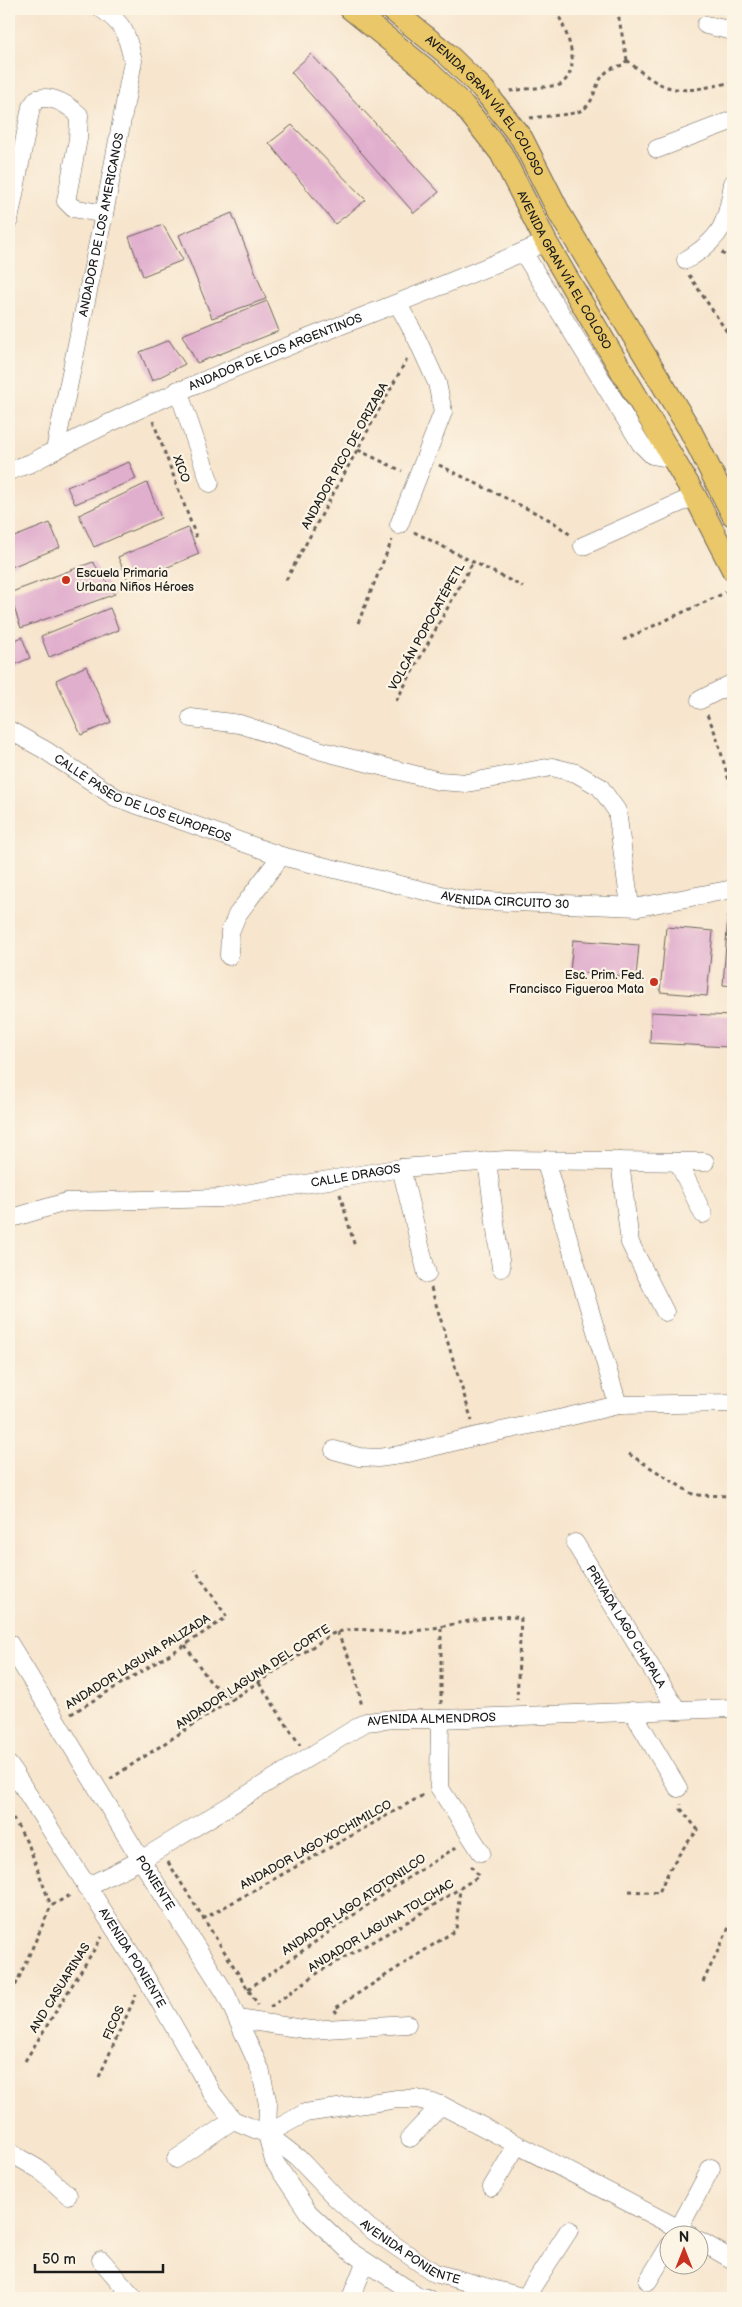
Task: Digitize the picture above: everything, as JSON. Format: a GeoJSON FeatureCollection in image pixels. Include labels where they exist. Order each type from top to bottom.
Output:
{"type":"FeatureCollection","features":[{"type":"Feature","properties":{"kind":"main road","name":"AVENIDA GRAN VÍA EL COLOSO"},"geometry":{"type":"LineString","coordinates":[[351,9],[429,72],[464,106],[501,153],[546,242],[674,458],[733,570]]}},
{"type":"Feature","properties":{"kind":"main road","name":"AVENIDA GRAN VÍA EL COLOSO"},"geometry":{"type":"LineString","coordinates":[[391,9],[446,53],[483,89],[522,139],[562,216],[690,430],[733,515]]}},
{"type":"Feature","properties":{"kind":"street","name":"ANDADOR DE LOS AMERICANOS"},"geometry":{"type":"LineString","coordinates":[[55,450],[104,214],[133,61],[128,39],[118,20],[102,9]]}},
{"type":"Feature","properties":{"kind":"street"},"geometry":{"type":"LineString","coordinates":[[706,25],[733,31]]}},
{"type":"Feature","properties":{"kind":"street"},"geometry":{"type":"LineString","coordinates":[[9,220],[31,107],[37,99],[44,97],[69,105],[79,115],[78,139],[66,201],[73,208],[104,214]]}},
{"type":"Feature","properties":{"kind":"street"},"geometry":{"type":"LineString","coordinates":[[657,149],[733,120]]}},
{"type":"Feature","properties":{"kind":"street"},"geometry":{"type":"LineString","coordinates":[[686,260],[705,249],[723,228],[732,188]]}},
{"type":"Feature","properties":{"kind":"street","name":"ANDADOR DE LOS ARGENTINOS"},"geometry":{"type":"LineString","coordinates":[[9,471],[31,463],[178,390],[398,304],[546,242]]}},
{"type":"Feature","properties":{"kind":"street"},"geometry":{"type":"LineString","coordinates":[[523,252],[641,444],[652,455],[674,458]]}},
{"type":"Feature","properties":{"kind":"street"},"geometry":{"type":"LineString","coordinates":[[398,304],[417,339],[437,383],[443,412],[399,525]]}},
{"type":"Feature","properties":{"kind":"street"},"geometry":{"type":"LineString","coordinates":[[178,390],[210,483]]}},
{"type":"Feature","properties":{"kind":"street"},"geometry":{"type":"LineString","coordinates":[[583,546],[695,496]]}},
{"type":"Feature","properties":{"kind":"street"},"geometry":{"type":"LineString","coordinates":[[700,700],[733,682]]}},
{"type":"Feature","properties":{"kind":"street"},"geometry":{"type":"LineString","coordinates":[[192,718],[240,724],[322,751],[439,781],[467,783],[552,767],[576,773],[600,787],[617,811],[630,906]]}},
{"type":"Feature","properties":{"kind":"street","name":"CALLE PASEO DE LOS EUROPEOS"},"geometry":{"type":"LineString","coordinates":[[9,730],[45,750],[115,797],[281,856]]}},
{"type":"Feature","properties":{"kind":"street"},"geometry":{"type":"LineString","coordinates":[[229,956],[230,932],[237,915],[281,856]]}},
{"type":"Feature","properties":{"kind":"street","name":"AVENIDA CIRCUITO 30"},"geometry":{"type":"LineString","coordinates":[[281,856],[462,900],[639,907],[733,889]]}},
{"type":"Feature","properties":{"kind":"street"},"geometry":{"type":"LineString","coordinates":[[545,1160],[577,1273],[618,1404]]}},
{"type":"Feature","properties":{"kind":"street"},"geometry":{"type":"LineString","coordinates":[[487,1161],[501,1268]]}},
{"type":"Feature","properties":{"kind":"street","name":"CALLE DRAGOS"},"geometry":{"type":"LineString","coordinates":[[9,1219],[66,1202],[220,1198],[401,1168],[487,1161],[705,1162]]}},
{"type":"Feature","properties":{"kind":"street"},"geometry":{"type":"LineString","coordinates":[[620,1161],[630,1243],[665,1312]]}},
{"type":"Feature","properties":{"kind":"street"},"geometry":{"type":"LineString","coordinates":[[678,1162],[703,1214]]}},
{"type":"Feature","properties":{"kind":"street"},"geometry":{"type":"LineString","coordinates":[[401,1168],[427,1274]]}},
{"type":"Feature","properties":{"kind":"street"},"geometry":{"type":"LineString","coordinates":[[334,1450],[359,1457],[400,1456],[477,1436],[618,1404],[733,1402]]}},
{"type":"Feature","properties":{"kind":"street","name":"PRIVADA LAGO CHAPALA"},"geometry":{"type":"LineString","coordinates":[[575,1543],[676,1710]]}},
{"type":"Feature","properties":{"kind":"street","name":"PONIENTE"},"geometry":{"type":"LineString","coordinates":[[9,1643],[141,1860],[226,1994],[262,2078],[268,2104],[267,2134]]}},
{"type":"Feature","properties":{"kind":"street","name":"AVENIDA ALMENDROS"},"geometry":{"type":"LineString","coordinates":[[86,1887],[141,1860],[366,1722],[394,1719],[733,1708]]}},
{"type":"Feature","properties":{"kind":"street"},"geometry":{"type":"LineString","coordinates":[[632,1711],[678,1788]]}},
{"type":"Feature","properties":{"kind":"street"},"geometry":{"type":"LineString","coordinates":[[440,1719],[438,1787],[477,1844]]}},
{"type":"Feature","properties":{"kind":"street","name":"AVENIDA PONIENTE"},"geometry":{"type":"LineString","coordinates":[[9,1765],[145,1976],[212,2092],[233,2120],[267,2134],[298,2158],[334,2196],[369,2228],[435,2273],[525,2298]]}},
{"type":"Feature","properties":{"kind":"street"},"geometry":{"type":"LineString","coordinates":[[238,2019],[310,2030],[407,2024]]}},
{"type":"Feature","properties":{"kind":"street"},"geometry":{"type":"LineString","coordinates":[[427,2298],[418,2296],[365,2263],[348,2250],[308,2212],[274,2161],[267,2134],[305,2113],[397,2099],[417,2099],[441,2105],[664,2224]]}},
{"type":"Feature","properties":{"kind":"street"},"geometry":{"type":"LineString","coordinates":[[410,2138],[441,2105]]}},
{"type":"Feature","properties":{"kind":"street"},"geometry":{"type":"LineString","coordinates":[[176,2159],[233,2120]]}},
{"type":"Feature","properties":{"kind":"street"},"geometry":{"type":"LineString","coordinates":[[492,2186],[517,2145]]}},
{"type":"Feature","properties":{"kind":"street"},"geometry":{"type":"LineString","coordinates":[[9,2152],[40,2170],[68,2195]]}},
{"type":"Feature","properties":{"kind":"street"},"geometry":{"type":"LineString","coordinates":[[685,2224],[711,2168]]}},
{"type":"Feature","properties":{"kind":"street"},"geometry":{"type":"LineString","coordinates":[[525,2298],[569,2230]]}},
{"type":"Feature","properties":{"kind":"street"},"geometry":{"type":"LineString","coordinates":[[710,2247],[733,2260]]}},
{"type":"Feature","properties":{"kind":"street"},"geometry":{"type":"LineString","coordinates":[[101,2260],[134,2298]]}},
{"type":"Feature","properties":{"kind":"street"},"geometry":{"type":"LineString","coordinates":[[648,2281],[660,2261]]}},
{"type":"Feature","properties":{"kind":"street"},"geometry":{"type":"LineString","coordinates":[[351,2298],[365,2263]]}},
{"type":"Feature","properties":{"kind":"path"},"geometry":{"type":"LineString","coordinates":[[483,89],[514,91],[560,84],[567,80],[573,68],[569,40],[556,9]]}},
{"type":"Feature","properties":{"kind":"path"},"geometry":{"type":"LineString","coordinates":[[617,9],[627,60],[648,79],[675,90],[699,90],[733,82]]}},
{"type":"Feature","properties":{"kind":"path"},"geometry":{"type":"LineString","coordinates":[[508,121],[580,111],[590,102],[600,77],[613,67],[622,65],[627,60]]}},
{"type":"Feature","properties":{"kind":"path"},"geometry":{"type":"LineString","coordinates":[[686,260],[685,269],[733,341]]}},
{"type":"Feature","properties":{"kind":"path","name":"ANDADOR PICO DE ORIZABA"},"geometry":{"type":"LineString","coordinates":[[286,580],[417,339]]}},
{"type":"Feature","properties":{"kind":"path","name":"XICO"},"geometry":{"type":"LineString","coordinates":[[148,406],[198,539]]}},
{"type":"Feature","properties":{"kind":"path"},"geometry":{"type":"LineString","coordinates":[[358,450],[417,478]]}},
{"type":"Feature","properties":{"kind":"path"},"geometry":{"type":"LineString","coordinates":[[425,458],[552,521],[583,546]]}},
{"type":"Feature","properties":{"kind":"path"},"geometry":{"type":"LineString","coordinates":[[358,623],[399,525],[523,587]]}},
{"type":"Feature","properties":{"kind":"path","name":"VOLCÁN POPOCATÉPETL"},"geometry":{"type":"LineString","coordinates":[[396,701],[473,562]]}},
{"type":"Feature","properties":{"kind":"path"},"geometry":{"type":"LineString","coordinates":[[623,640],[733,589]]}},
{"type":"Feature","properties":{"kind":"path"},"geometry":{"type":"LineString","coordinates":[[700,700],[716,733],[725,771],[733,792]]}},
{"type":"Feature","properties":{"kind":"path"},"geometry":{"type":"LineString","coordinates":[[336,1179],[354,1247]]}},
{"type":"Feature","properties":{"kind":"path"},"geometry":{"type":"LineString","coordinates":[[427,1274],[477,1436]]}},
{"type":"Feature","properties":{"kind":"path"},"geometry":{"type":"LineString","coordinates":[[629,1454],[694,1495],[733,1496]]}},
{"type":"Feature","properties":{"kind":"path","name":"ANDADOR LAGUNA PALIZADA"},"geometry":{"type":"LineString","coordinates":[[58,1722],[185,1645],[227,1617],[195,1570]]}},
{"type":"Feature","properties":{"kind":"path","name":"ANDADOR LAGUNA DEL CORTE"},"geometry":{"type":"LineString","coordinates":[[97,1787],[337,1632],[364,1628],[396,1632],[441,1627],[499,1617],[521,1618],[517,1716]]}},
{"type":"Feature","properties":{"kind":"path"},"geometry":{"type":"LineString","coordinates":[[440,1719],[441,1627]]}},
{"type":"Feature","properties":{"kind":"path"},"geometry":{"type":"LineString","coordinates":[[337,1632],[354,1669],[366,1722]]}},
{"type":"Feature","properties":{"kind":"path"},"geometry":{"type":"LineString","coordinates":[[185,1645],[211,1682],[235,1699]]}},
{"type":"Feature","properties":{"kind":"path"},"geometry":{"type":"LineString","coordinates":[[259,1683],[308,1758]]}},
{"type":"Feature","properties":{"kind":"path","name":"ANDADOR LAGO XOCHIMILCO"},"geometry":{"type":"LineString","coordinates":[[203,1919],[438,1787]]}},
{"type":"Feature","properties":{"kind":"path"},"geometry":{"type":"LineString","coordinates":[[629,1891],[659,1893],[666,1875],[686,1843],[698,1830],[682,1809],[678,1788]]}},
{"type":"Feature","properties":{"kind":"path"},"geometry":{"type":"LineString","coordinates":[[9,1811],[29,1846],[50,1906]]}},
{"type":"Feature","properties":{"kind":"path","name":"ANDADOR LAGUNA TOLCHAC"},"geometry":{"type":"LineString","coordinates":[[248,1989],[264,2011],[322,1970],[409,1921],[479,1876],[467,1862],[477,1844]]}},
{"type":"Feature","properties":{"kind":"path","name":"ANDADOR LAGO ATOTONILCO"},"geometry":{"type":"LineString","coordinates":[[248,1989],[389,1890],[477,1844]]}},
{"type":"Feature","properties":{"kind":"path"},"geometry":{"type":"LineString","coordinates":[[160,1848],[248,1989]]}},
{"type":"Feature","properties":{"kind":"path"},"geometry":{"type":"LineString","coordinates":[[9,2000],[50,1906],[86,1887]]}},
{"type":"Feature","properties":{"kind":"path"},"geometry":{"type":"LineString","coordinates":[[347,2028],[334,2009],[456,1930],[460,1888]]}},
{"type":"Feature","properties":{"kind":"path"},"geometry":{"type":"LineString","coordinates":[[703,1982],[733,1919]]}},
{"type":"Feature","properties":{"kind":"path","name":"AND CASUARINAS"},"geometry":{"type":"LineString","coordinates":[[25,2061],[110,1923]]}},
{"type":"Feature","properties":{"kind":"path","name":"FICOS"},"geometry":{"type":"LineString","coordinates":[[99,2077],[145,1976]]}},
{"type":"Feature","properties":{"kind":"building"},"geometry":{"type":"Polygon","coordinates":[[[311,54],[439,192],[414,213],[291,72],[311,54]]]}},
{"type":"Feature","properties":{"kind":"building"},"geometry":{"type":"Polygon","coordinates":[[[292,125],[366,200],[335,224],[269,143],[292,125]]]}},
{"type":"Feature","properties":{"kind":"building"},"geometry":{"type":"Polygon","coordinates":[[[232,213],[266,299],[212,318],[179,235],[232,213]]]}},
{"type":"Feature","properties":{"kind":"building"},"geometry":{"type":"Polygon","coordinates":[[[163,225],[183,260],[143,276],[129,237],[163,225]]]}},
{"type":"Feature","properties":{"kind":"building"},"geometry":{"type":"Polygon","coordinates":[[[267,301],[279,331],[197,363],[182,335],[267,301]]]}},
{"type":"Feature","properties":{"kind":"building"},"geometry":{"type":"Polygon","coordinates":[[[169,340],[185,364],[152,381],[140,352],[169,340]]]}},
{"type":"Feature","properties":{"kind":"building"},"geometry":{"type":"Polygon","coordinates":[[[129,462],[136,479],[75,504],[67,487],[129,462]]]}},
{"type":"Feature","properties":{"kind":"building"},"geometry":{"type":"Polygon","coordinates":[[[147,483],[161,518],[94,547],[79,515],[147,483]]]}},
{"type":"Feature","properties":{"kind":"building"},"geometry":{"type":"Polygon","coordinates":[[[50,523],[60,547],[9,568],[9,539],[50,523]]]}},
{"type":"Feature","properties":{"kind":"building"},"geometry":{"type":"Polygon","coordinates":[[[188,528],[199,554],[129,583],[118,557],[188,528]]]}},
{"type":"Feature","properties":{"kind":"building"},"geometry":{"type":"Polygon","coordinates":[[[93,562],[115,594],[21,628],[9,593],[93,562]]]}},
{"type":"Feature","properties":{"kind":"building"},"geometry":{"type":"Polygon","coordinates":[[[110,608],[119,630],[49,657],[41,636],[110,608]]]}},
{"type":"Feature","properties":{"kind":"building"},"geometry":{"type":"Polygon","coordinates":[[[22,637],[30,658],[9,667],[9,643],[22,637]]]}},
{"type":"Feature","properties":{"kind":"building"},"geometry":{"type":"Polygon","coordinates":[[[86,666],[111,722],[81,735],[56,680],[86,666]]]}},
{"type":"Feature","properties":{"kind":"building"},"geometry":{"type":"Polygon","coordinates":[[[728,916],[733,916],[733,986],[723,985],[728,916]]]}},
{"type":"Feature","properties":{"kind":"building"},"geometry":{"type":"Polygon","coordinates":[[[666,927],[713,931],[707,996],[660,992],[666,927]]]}},
{"type":"Feature","properties":{"kind":"building"},"geometry":{"type":"Polygon","coordinates":[[[573,940],[639,945],[636,977],[570,972],[573,940]]]}},
{"type":"Feature","properties":{"kind":"building"},"geometry":{"type":"Polygon","coordinates":[[[651,1012],[731,1016],[729,1047],[650,1043],[651,1012]]]}},
{"type":"Feature","properties":{"kind":"place","name":"Escuela Primaria Urbana Niños Héroes"},"geometry":{"type":"Point","coordinates":[66,580]}},
{"type":"Feature","properties":{"kind":"place","name":"Esc. Prim. Fed. Francisco Figueroa Mata"},"geometry":{"type":"Point","coordinates":[654,982]}}]}
